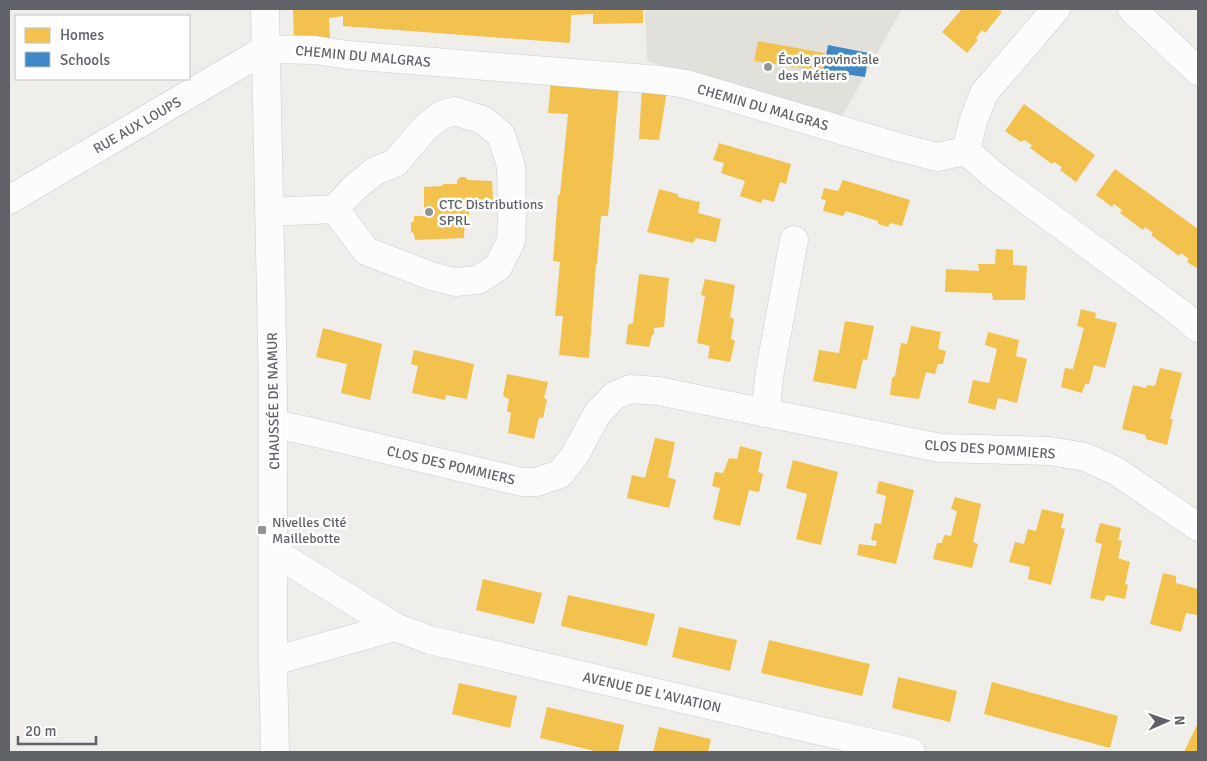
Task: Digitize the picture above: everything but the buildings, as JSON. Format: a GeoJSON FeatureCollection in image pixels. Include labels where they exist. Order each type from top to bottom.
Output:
{"type":"FeatureCollection","features":[{"type":"Feature","properties":{"kind":"street","name":"CHAUSSÉE DE NAMUR"},"geometry":{"type":"LineString","coordinates":[[264,9],[273,424],[275,752]]}},
{"type":"Feature","properties":{"kind":"street"},"geometry":{"type":"LineString","coordinates":[[1056,9],[984,93],[973,122],[966,151],[996,177],[1198,328]]}},
{"type":"Feature","properties":{"kind":"street"},"geometry":{"type":"LineString","coordinates":[[1132,9],[1198,71]]}},
{"type":"Feature","properties":{"kind":"street","name":"CHEMIN DU MALGRAS"},"geometry":{"type":"LineString","coordinates":[[266,49],[314,50],[358,56],[660,80],[686,84],[937,157],[966,151]]}},
{"type":"Feature","properties":{"kind":"street","name":"RUE AUX LOUPS"},"geometry":{"type":"LineString","coordinates":[[9,200],[266,49]]}},
{"type":"Feature","properties":{"kind":"street"},"geometry":{"type":"LineString","coordinates":[[269,212],[335,209],[353,189],[375,171],[395,163],[426,127],[442,115],[455,110],[483,120],[501,135],[511,166],[511,241],[498,267],[478,280],[455,282],[431,276],[366,251],[335,209]]}},
{"type":"Feature","properties":{"kind":"street"},"geometry":{"type":"LineString","coordinates":[[765,413],[770,371],[794,240]]}},
{"type":"Feature","properties":{"kind":"street","name":"CLOS DES POMMIERS"},"geometry":{"type":"LineString","coordinates":[[273,424],[522,482],[537,482],[560,474],[576,455],[597,414],[614,396],[630,389],[658,392],[940,448],[1050,451],[1085,457],[1116,471],[1198,527]]}},
{"type":"Feature","properties":{"kind":"street","name":"AVENUE DE L'AVIATION"},"geometry":{"type":"LineString","coordinates":[[274,552],[395,627],[430,640],[911,752]]}},
{"type":"Feature","properties":{"kind":"street"},"geometry":{"type":"LineString","coordinates":[[273,661],[395,627]]}},
{"type":"Feature","properties":{"kind":"shaded area","name":"École provinciale des Métiers"},"geometry":{"type":"Polygon","coordinates":[[[645,9],[902,9],[840,120],[647,61],[645,9]]]}},
{"type":"Feature","properties":{"kind":"place","name":"École provinciale des Métiers"},"geometry":{"type":"Point","coordinates":[768,67]}},
{"type":"Feature","properties":{"kind":"place","name":"CTC Distributions SPRL"},"geometry":{"type":"Point","coordinates":[429,212]}},
{"type":"Feature","properties":{"kind":"place","name":"Nivelles Cité Maillebotte"},"geometry":{"type":"Point","coordinates":[262,530]}}]}
